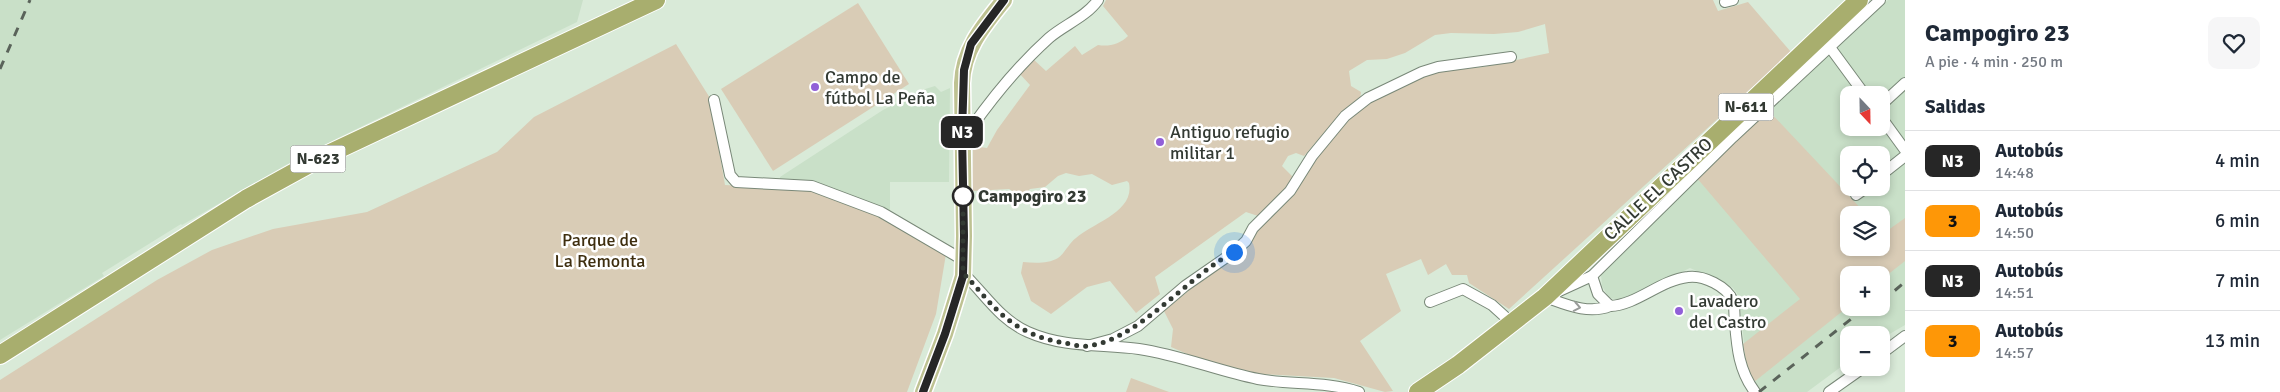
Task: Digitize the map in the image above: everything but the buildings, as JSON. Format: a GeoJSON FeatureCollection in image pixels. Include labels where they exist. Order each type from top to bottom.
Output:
{"type":"FeatureCollection","features":[{"type":"Feature","properties":{"kind":"highway","name":"N-623"},"geometry":{"type":"LineString","coordinates":[[0,354],[246,199],[322,157],[656,0]]}},
{"type":"Feature","properties":{"kind":"highway","name":"CALLE EL CASTRO"},"geometry":{"type":"LineString","coordinates":[[1418,392],[1513,324],[1545,297],[1859,0]]}},
{"type":"Feature","properties":{"kind":"main road"},"geometry":{"type":"LineString","coordinates":[[923,392],[945,334],[963,266],[962,78],[965,61],[971,44],[1004,0]]}},
{"type":"Feature","properties":{"kind":"street"},"geometry":{"type":"LineString","coordinates":[[962,133],[971,128],[1024,60],[1053,35],[1085,13],[1098,0]]}},
{"type":"Feature","properties":{"kind":"street","name":"CALLE EL CASTRO"},"geometry":{"type":"LineString","coordinates":[[1545,297],[1592,276],[1733,137],[1880,0]]}},
{"type":"Feature","properties":{"kind":"street"},"geometry":{"type":"LineString","coordinates":[[1829,46],[1858,86]]}},
{"type":"Feature","properties":{"kind":"street"},"geometry":{"type":"LineString","coordinates":[[1087,346],[1113,339],[1138,326],[1185,286],[1234,252],[1246,241],[1254,228],[1290,192],[1312,156],[1345,116],[1368,98],[1422,72],[1511,57]]}},
{"type":"Feature","properties":{"kind":"street"},"geometry":{"type":"LineString","coordinates":[[1890,97],[1905,83]]}},
{"type":"Feature","properties":{"kind":"street"},"geometry":{"type":"LineString","coordinates":[[714,100],[730,175],[736,182],[812,186],[881,212],[958,257],[963,266],[1006,318],[1026,331],[1053,341],[1147,351],[1259,379],[1342,386],[1359,392]]}},
{"type":"Feature","properties":{"kind":"street"},"geometry":{"type":"LineString","coordinates":[[1890,129],[1905,150]]}},
{"type":"Feature","properties":{"kind":"street"},"geometry":{"type":"LineString","coordinates":[[1890,168],[1905,156]]}},
{"type":"Feature","properties":{"kind":"street"},"geometry":{"type":"LineString","coordinates":[[1592,276],[1598,294],[1610,306]]}},
{"type":"Feature","properties":{"kind":"street"},"geometry":{"type":"LineString","coordinates":[[1545,297],[1567,305],[1599,310],[1610,306],[1620,306],[1660,287],[1687,277],[1697,276],[1717,285],[1728,292],[1734,303],[1737,352],[1742,370],[1755,392]]}},
{"type":"Feature","properties":{"kind":"street"},"geometry":{"type":"LineString","coordinates":[[1430,302],[1462,289],[1492,305],[1513,324]]}},
{"type":"Feature","properties":{"kind":"street"},"geometry":{"type":"LineString","coordinates":[[1890,347],[1905,336]]}},
{"type":"Feature","properties":{"kind":"street"},"geometry":{"type":"LineString","coordinates":[[1829,392],[1852,376]]}},
{"type":"Feature","properties":{"kind":"shaded area"},"geometry":{"type":"Polygon","coordinates":[[[0,0],[583,0],[577,22],[284,166],[181,224],[102,273],[104,276],[0,340],[0,0]]]}},
{"type":"Feature","properties":{"kind":"shaded area"},"geometry":{"type":"Polygon","coordinates":[[[1888,0],[1905,0],[1905,325],[1890,334],[1890,326],[1840,326],[1840,368],[1807,392],[1754,392],[1759,387],[1751,378],[1746,361],[1740,305],[1737,293],[1732,287],[1690,268],[1624,299],[1615,299],[1609,298],[1602,286],[1601,274],[1768,109],[1888,0]]]}},
{"type":"Feature","properties":{"kind":"shaded area"},"geometry":{"type":"Polygon","coordinates":[[[935,86],[941,92],[950,88],[949,182],[890,182],[890,215],[780,183],[780,177],[883,110],[922,90],[935,86]]]}},
{"type":"Feature","properties":{"kind":"green space"},"geometry":{"type":"Polygon","coordinates":[[[1106,0],[1713,0],[1718,11],[1748,2],[1791,52],[1509,309],[1469,283],[1467,275],[1452,275],[1446,264],[1428,275],[1421,259],[1386,274],[1401,311],[1360,341],[1393,391],[1385,392],[1334,378],[1260,374],[1199,359],[1171,347],[1173,329],[1164,311],[1257,231],[1342,125],[1365,105],[1431,72],[1483,67],[1549,53],[1545,24],[1518,32],[1435,35],[1405,53],[1387,59],[1367,60],[1349,71],[1351,86],[1361,92],[1360,100],[1343,111],[1304,156],[1296,153],[1288,156],[1282,166],[1295,179],[1281,199],[1258,216],[1246,212],[1155,277],[1160,294],[1136,313],[1110,281],[1087,287],[1051,314],[1031,301],[1021,273],[1023,262],[1045,262],[1058,258],[1076,238],[1111,216],[1126,202],[1129,193],[1129,183],[1127,181],[1112,185],[1092,174],[1079,176],[1066,173],[1058,176],[1045,187],[1030,189],[1023,197],[1009,189],[972,191],[973,146],[987,148],[997,130],[1030,85],[1019,73],[1033,59],[1046,71],[1075,46],[1082,55],[1098,45],[1114,44],[1128,36],[1103,6],[1106,0]]]}},
{"type":"Feature","properties":{"kind":"green space","name":"Campo de fútbol La Peña"},"geometry":{"type":"Polygon","coordinates":[[[858,3],[909,84],[773,171],[721,89],[858,3]]]}},
{"type":"Feature","properties":{"kind":"green space","name":"Parque de La Remonta"},"geometry":{"type":"Polygon","coordinates":[[[676,44],[710,98],[725,185],[812,190],[866,210],[946,254],[936,314],[907,392],[0,392],[0,380],[157,280],[212,250],[273,229],[367,212],[497,152],[534,117],[676,44]]]}},
{"type":"Feature","properties":{"kind":"green space"},"geometry":{"type":"Polygon","coordinates":[[[1768,110],[1840,186],[1840,196],[1849,196],[1859,206],[1840,206],[1840,256],[1890,256],[1890,229],[1905,218],[1905,261],[1890,273],[1890,266],[1840,266],[1840,313],[1754,382],[1747,367],[1743,344],[1800,299],[1696,177],[1768,110]]]}},
{"type":"Feature","properties":{"kind":"green space"},"geometry":{"type":"Polygon","coordinates":[[[1131,378],[1169,392],[1126,392],[1131,378]]]}},
{"type":"Feature","properties":{"kind":"railway"},"geometry":{"type":"LineString","coordinates":[[0,69],[30,0]]}},
{"type":"Feature","properties":{"kind":"railway"},"geometry":{"type":"LineString","coordinates":[[1890,294],[1905,282]]}},
{"type":"Feature","properties":{"kind":"railway"},"geometry":{"type":"LineString","coordinates":[[1759,392],[1855,316]]}},
{"type":"Feature","properties":{"kind":"bus line","name":"N3"},"geometry":{"type":"LineString","coordinates":[[923,392],[945,334],[963,276],[962,78],[965,61],[971,44],[1004,0]]}},
{"type":"Feature","properties":{"kind":"place","name":"Campo de fútbol La Peña"},"geometry":{"type":"Point","coordinates":[815,87]}},
{"type":"Feature","properties":{"kind":"place","name":"Antiguo refugio militar 1"},"geometry":{"type":"Point","coordinates":[1160,142]}},
{"type":"Feature","properties":{"kind":"place","name":"Campogiro 23"},"geometry":{"type":"Point","coordinates":[963,196]}},
{"type":"Feature","properties":{"kind":"place","name":"Lavadero del Castro"},"geometry":{"type":"Point","coordinates":[1679,311]}},
{"type":"Feature","properties":{"kind":"route"},"geometry":{"type":"LineString","coordinates":[[963,196],[963,273],[1006,318],[1026,331],[1053,341],[1087,346],[1113,339],[1128,332],[1138,326],[1185,286],[1234,252]]}}]}
